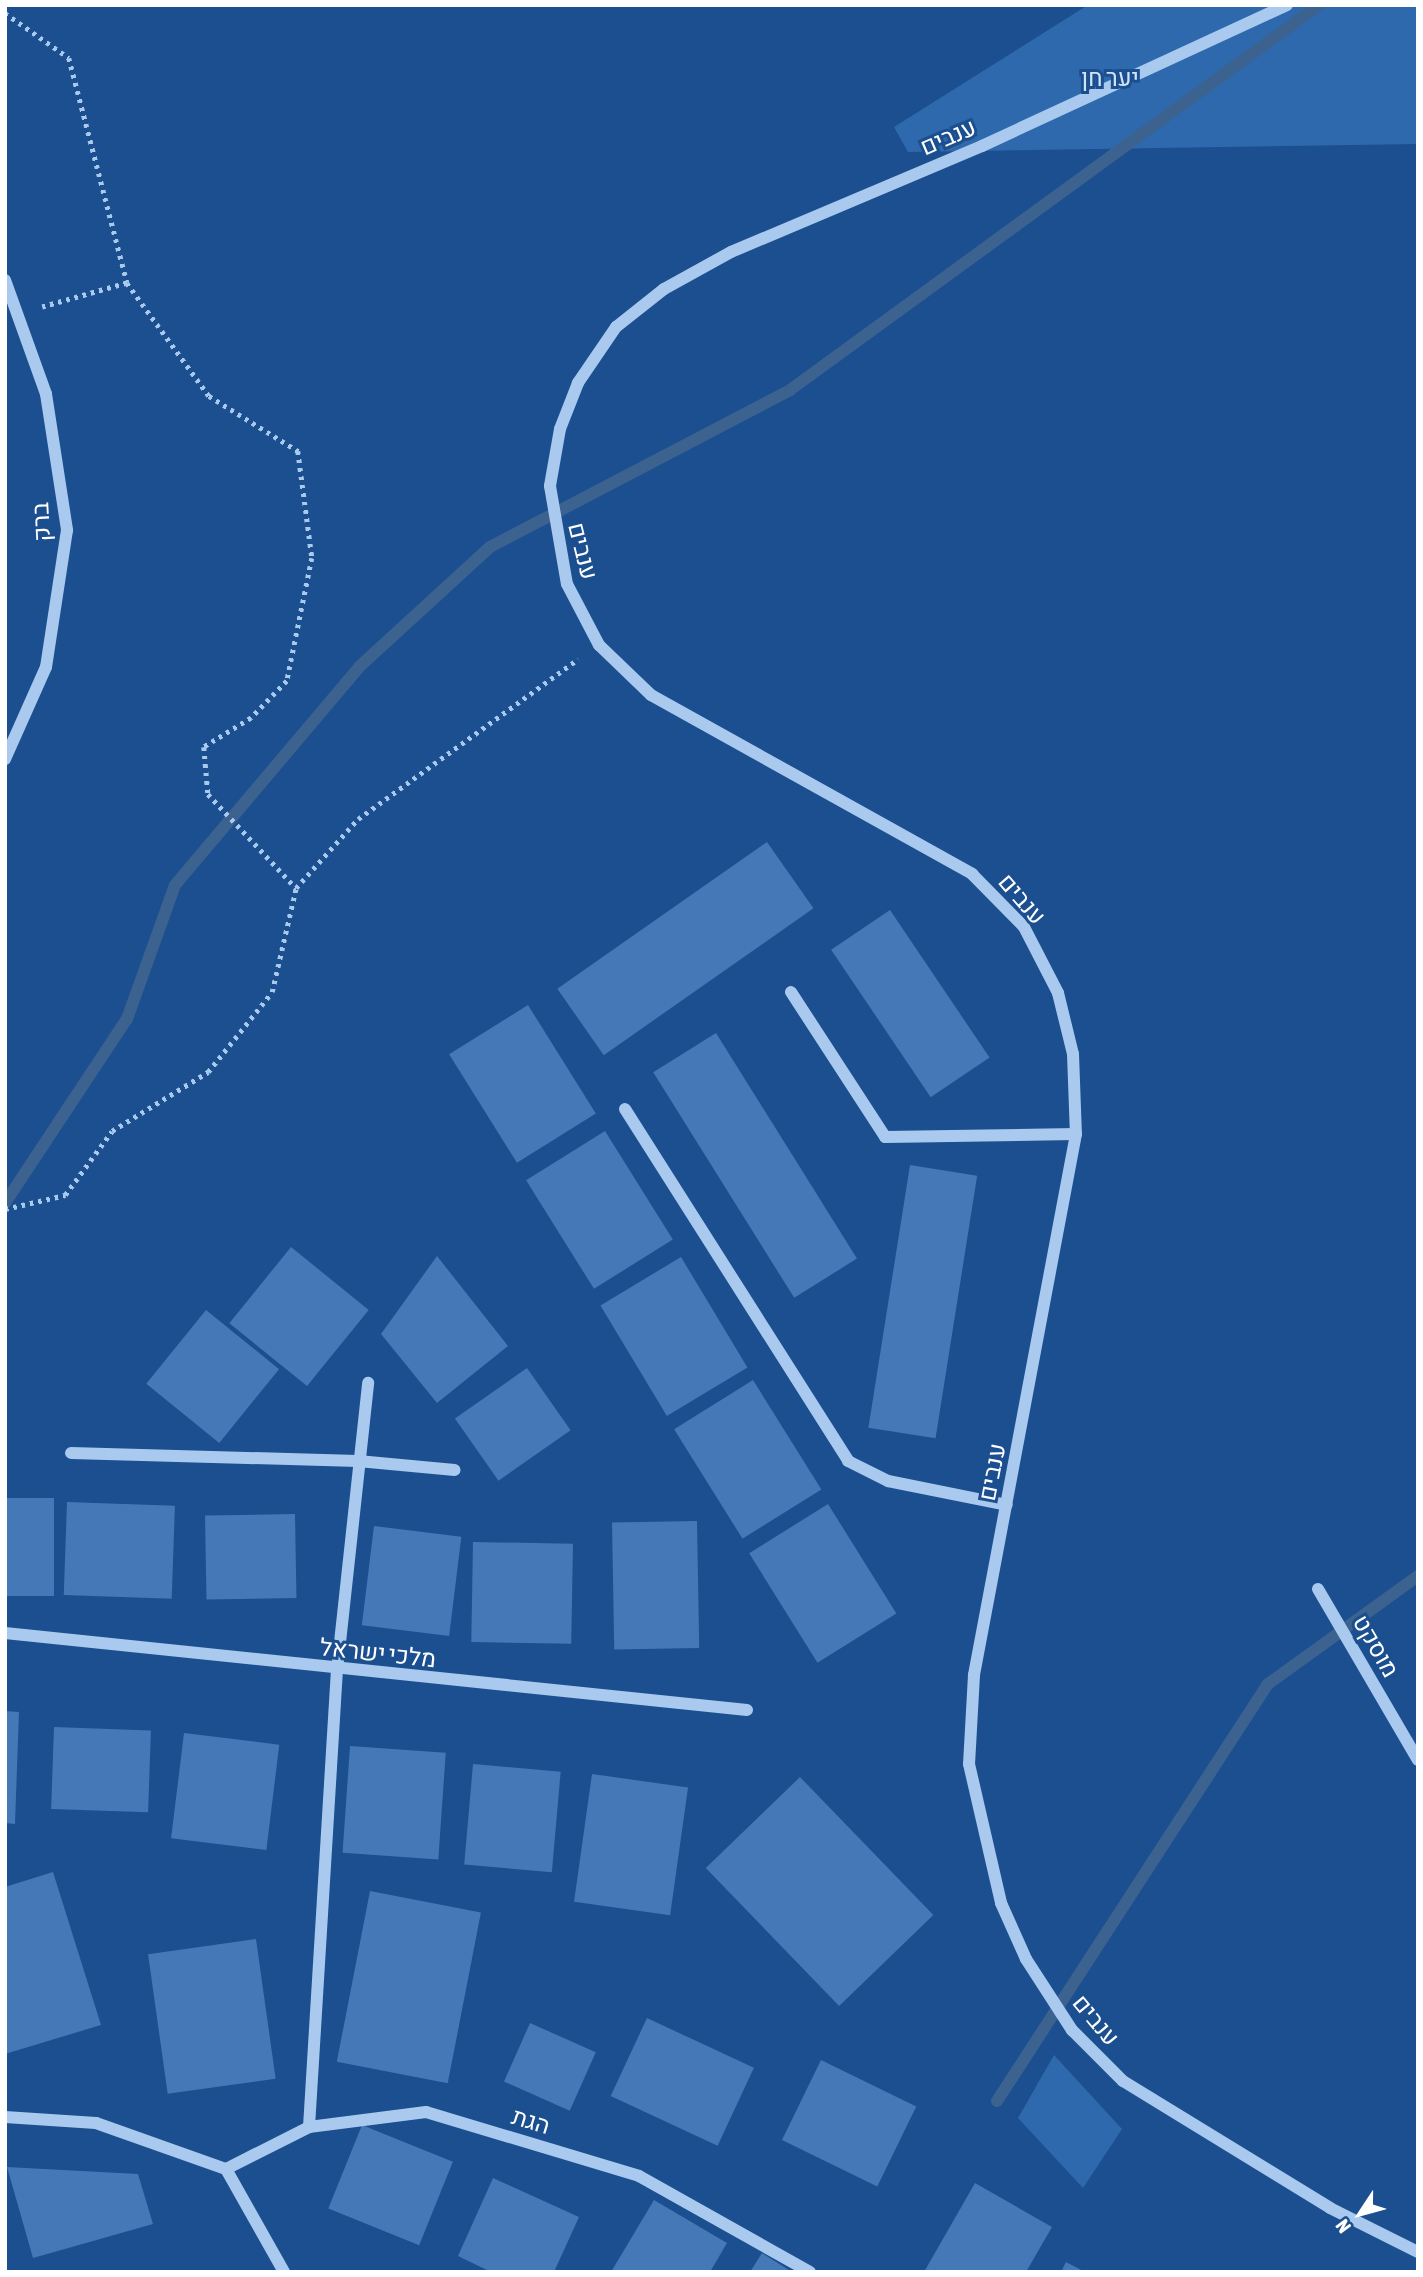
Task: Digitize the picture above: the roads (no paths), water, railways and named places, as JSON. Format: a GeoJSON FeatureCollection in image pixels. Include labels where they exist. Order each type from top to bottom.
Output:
{"type":"FeatureCollection","features":[{"type":"Feature","properties":{"kind":"street","name":"ענבים"},"geometry":{"type":"LineString","coordinates":[[1287,5],[982,146],[731,252],[664,289],[616,327],[578,383],[560,429],[550,486],[567,584],[599,645],[651,695],[972,874],[1024,927],[1058,993],[1073,1054],[1076,1134],[974,1675],[969,1764],[1001,1903],[1026,1959],[1072,2030],[1123,2081],[1330,2208],[1418,2252]]}},
{"type":"Feature","properties":{"kind":"street","name":"ברק"},"geometry":{"type":"LineString","coordinates":[[5,280],[46,394],[67,530],[46,667],[5,759]]}},
{"type":"Feature","properties":{"kind":"street"},"geometry":{"type":"LineString","coordinates":[[791,992],[885,1137],[1076,1134]]}},
{"type":"Feature","properties":{"kind":"street"},"geometry":{"type":"LineString","coordinates":[[625,1109],[848,1461],[888,1481],[1007,1505]]}},
{"type":"Feature","properties":{"kind":"street"},"geometry":{"type":"LineString","coordinates":[[309,2127],[337,1670],[368,1383]]}},
{"type":"Feature","properties":{"kind":"street"},"geometry":{"type":"LineString","coordinates":[[71,1453],[358,1461],[455,1470]]}},
{"type":"Feature","properties":{"kind":"street","name":"מוסקט"},"geometry":{"type":"LineString","coordinates":[[1318,1589],[1418,1760]]}},
{"type":"Feature","properties":{"kind":"street","name":"מלכי ישראל"},"geometry":{"type":"LineString","coordinates":[[5,1633],[337,1670],[747,1710]]}},
{"type":"Feature","properties":{"kind":"street","name":"הגת"},"geometry":{"type":"LineString","coordinates":[[226,2169],[309,2127],[426,2112],[639,2176],[810,2272]]}},
{"type":"Feature","properties":{"kind":"street"},"geometry":{"type":"LineString","coordinates":[[5,2118],[96,2123],[226,2169],[284,2272]]}},
{"type":"Feature","properties":{"kind":"waterway"},"geometry":{"type":"LineString","coordinates":[[5,1203],[127,1019],[175,885],[359,667],[490,547],[790,390],[1319,5]]}},
{"type":"Feature","properties":{"kind":"waterway"},"geometry":{"type":"LineString","coordinates":[[997,2101],[1268,1684],[1418,1576]]}},
{"type":"Feature","properties":{"kind":"park label","name":"יער חן"},"geometry":{"type":"Point","coordinates":[1110,78]}}]}
